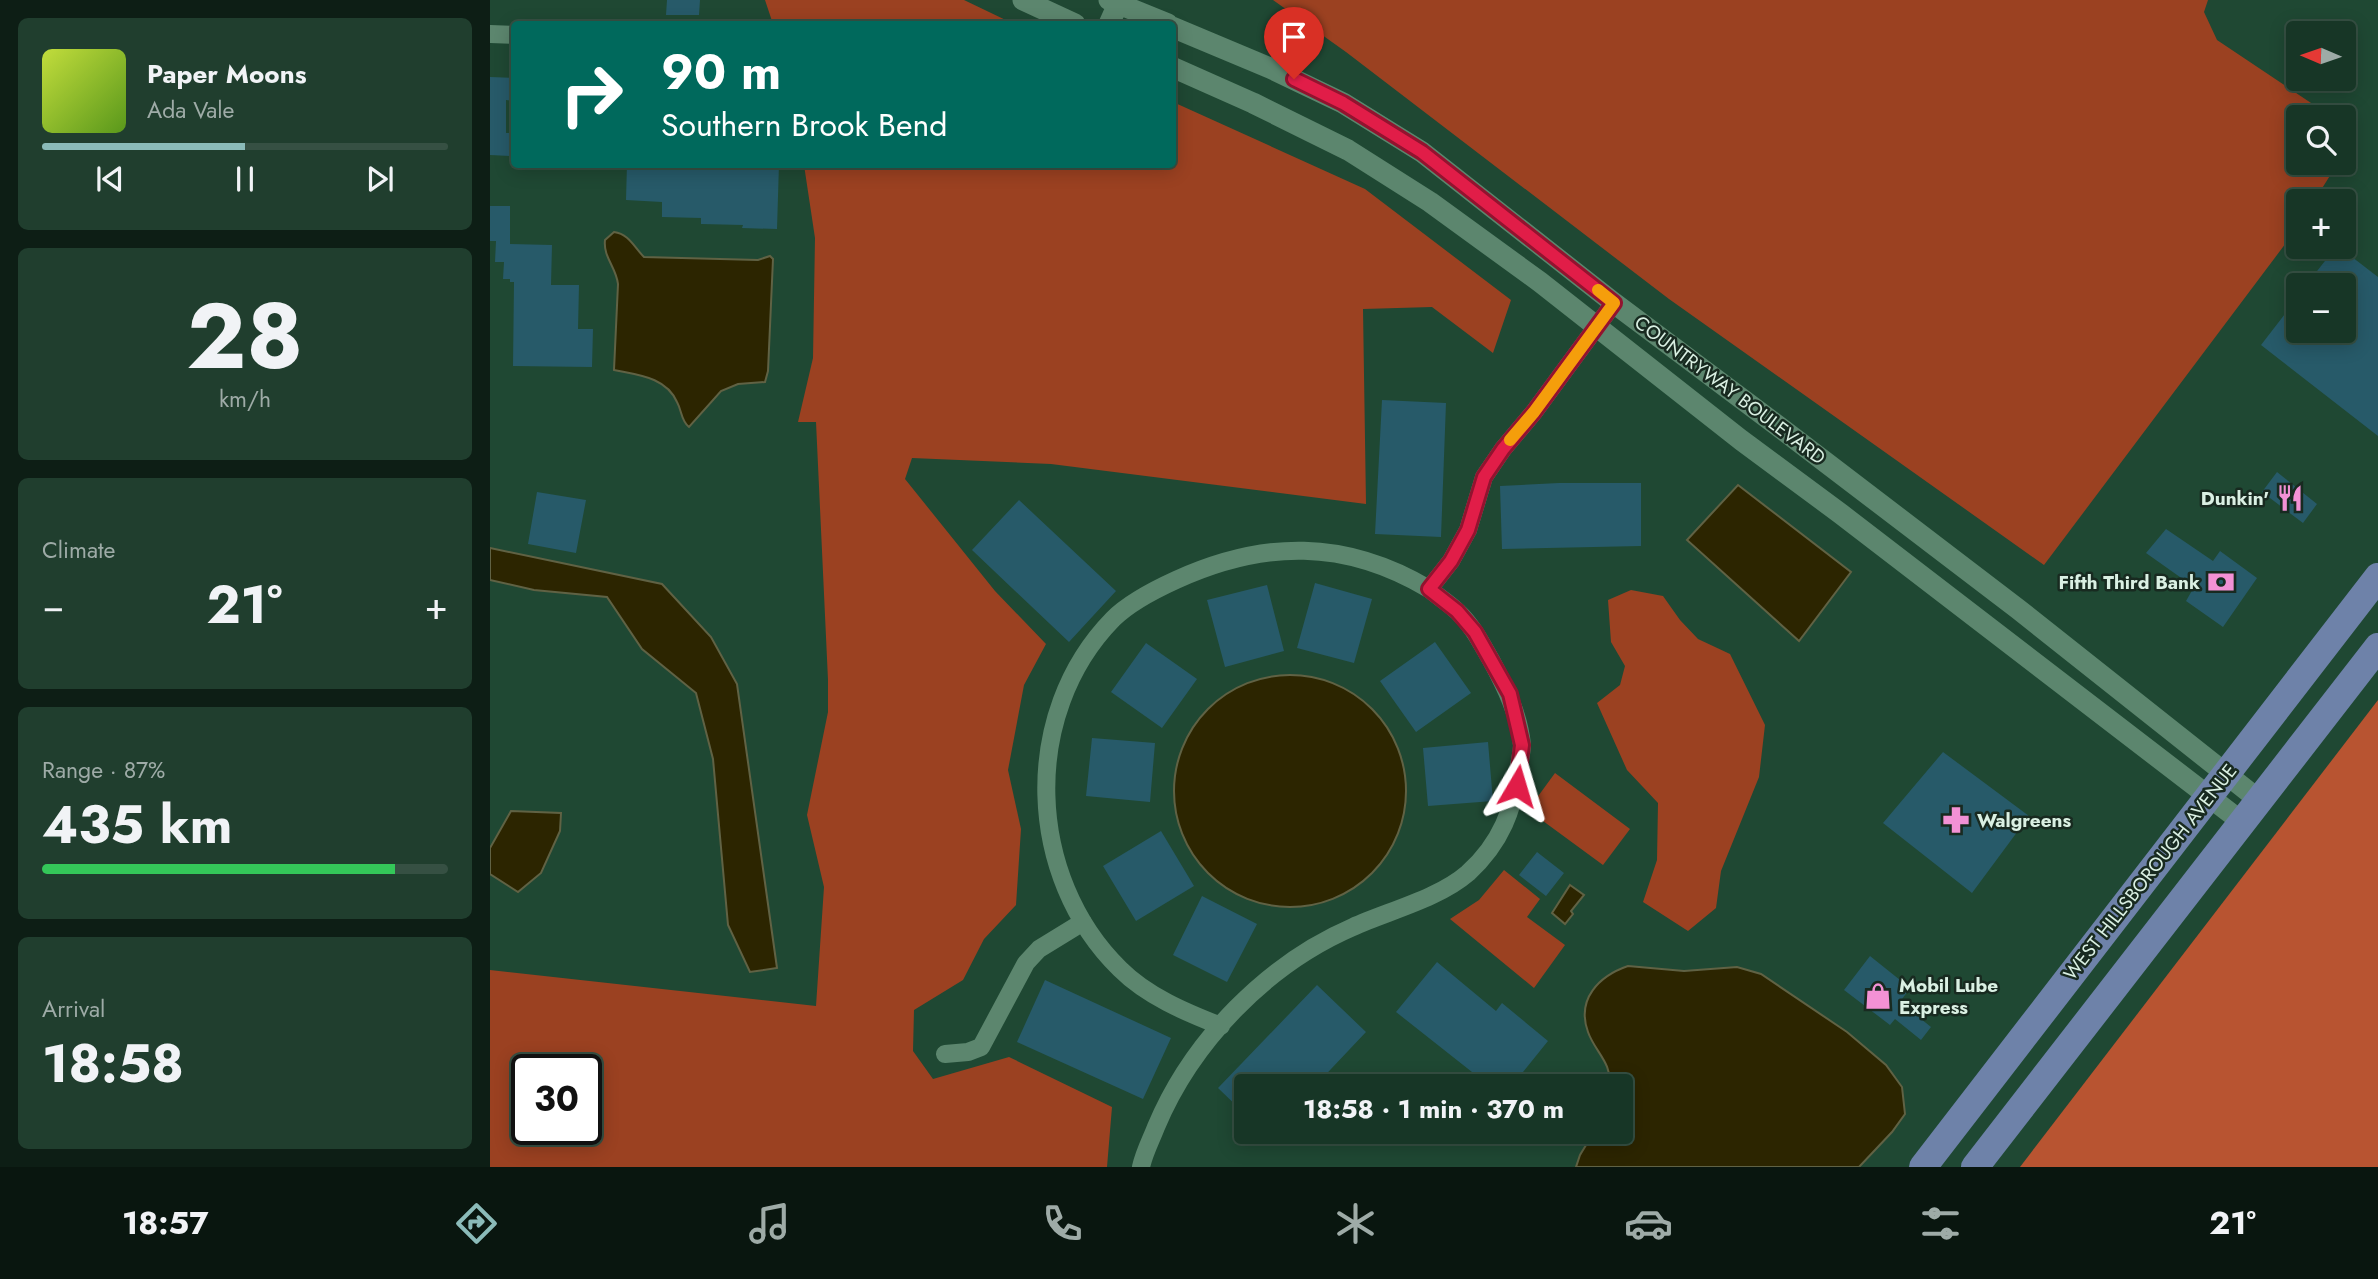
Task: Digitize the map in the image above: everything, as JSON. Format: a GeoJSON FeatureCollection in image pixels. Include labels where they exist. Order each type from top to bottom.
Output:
{"type":"FeatureCollection","features":[{"type":"Feature","properties":{"kind":"main road","name":"WEST HILLSBOROUGH AVENUE"},"geometry":{"type":"LineString","coordinates":[[1923,1167],[2378,577]]}},
{"type":"Feature","properties":{"kind":"main road"},"geometry":{"type":"LineString","coordinates":[[1975,1167],[2378,647]]}},
{"type":"Feature","properties":{"kind":"street"},"geometry":{"type":"LineString","coordinates":[[1023,0],[1068,21]]}},
{"type":"Feature","properties":{"kind":"street"},"geometry":{"type":"LineString","coordinates":[[1110,21],[1113,2],[1160,21]]}},
{"type":"Feature","properties":{"kind":"street","name":"COUNTRYWAY BOULEVARD"},"geometry":{"type":"LineString","coordinates":[[1176,29],[1270,68],[1343,103],[1422,152],[1614,303],[2018,609],[2259,800]]}},
{"type":"Feature","properties":{"kind":"street"},"geometry":{"type":"LineString","coordinates":[[490,34],[511,35]]}},
{"type":"Feature","properties":{"kind":"street","name":"COUNTRYWAY BOULEVARD"},"geometry":{"type":"LineString","coordinates":[[1176,69],[1348,150],[1430,202],[2242,822]]}},
{"type":"Feature","properties":{"kind":"street"},"geometry":{"type":"LineString","coordinates":[[1429,589],[1451,561],[1468,530],[1484,477],[1614,303]]}},
{"type":"Feature","properties":{"kind":"street"},"geometry":{"type":"LineString","coordinates":[[1141,1167],[1164,1108],[1187,1070],[1249,995],[1320,943],[1351,927],[1432,895],[1465,875],[1486,855],[1509,817],[1517,786],[1522,745],[1510,694],[1475,632],[1457,611],[1429,589],[1403,574],[1366,561],[1325,552],[1284,551],[1236,558],[1195,572],[1150,592],[1114,618],[1083,657],[1065,692],[1050,742],[1045,780],[1048,828],[1059,872],[1093,939],[1121,971],[1185,1012],[1221,1026]]}},
{"type":"Feature","properties":{"kind":"street"},"geometry":{"type":"LineString","coordinates":[[945,1054],[968,1052],[981,1047],[1026,962],[1039,949],[1083,922]]}},
{"type":"Feature","properties":{"kind":"shaded area"},"geometry":{"type":"Polygon","coordinates":[[[765,0],[964,0],[1008,21],[772,21],[765,0]]]}},
{"type":"Feature","properties":{"kind":"shaded area"},"geometry":{"type":"Polygon","coordinates":[[[1273,0],[2208,0],[2204,12],[2217,40],[2286,86],[2286,91],[2293,91],[2314,105],[2286,105],[2286,175],[2330,175],[2322,189],[2286,189],[2286,243],[2044,565],[1669,299],[1346,52],[1273,0]]]}},
{"type":"Feature","properties":{"kind":"shaded area"},"geometry":{"type":"Polygon","coordinates":[[[1176,103],[1365,189],[1511,300],[1493,353],[1432,307],[1363,309],[1366,504],[1051,464],[912,458],[905,479],[995,591],[1046,644],[1024,685],[1008,770],[1021,829],[1016,905],[984,939],[963,980],[914,1010],[913,1051],[933,1079],[1009,1057],[1112,1107],[1107,1167],[490,1167],[490,970],[816,1006],[824,887],[807,815],[828,712],[828,680],[816,422],[798,422],[813,358],[815,238],[804,168],[1176,168],[1176,103]]]}},
{"type":"Feature","properties":{"kind":"shaded area"},"geometry":{"type":"Polygon","coordinates":[[[614,232],[627,238],[644,257],[758,260],[770,256],[773,259],[768,371],[765,382],[738,384],[721,391],[689,427],[666,387],[650,378],[614,370],[618,284],[605,240],[614,232]]]}},
{"type":"Feature","properties":{"kind":"shaded area"},"geometry":{"type":"Polygon","coordinates":[[[1738,485],[1851,572],[1799,641],[1687,540],[1738,485]]]}},
{"type":"Feature","properties":{"kind":"shaded area"},"geometry":{"type":"Polygon","coordinates":[[[490,548],[662,584],[711,637],[737,684],[777,968],[750,972],[728,925],[713,759],[696,693],[642,649],[607,597],[534,590],[490,580],[490,548]]]}},
{"type":"Feature","properties":{"kind":"shaded area"},"geometry":{"type":"Polygon","coordinates":[[[1631,590],[1663,596],[1698,639],[1730,654],[1765,725],[1759,777],[1721,871],[1716,908],[1688,931],[1643,902],[1657,860],[1658,803],[1627,770],[1597,703],[1620,685],[1625,666],[1611,642],[1608,600],[1631,590]]]}},
{"type":"Feature","properties":{"kind":"shaded area"},"geometry":{"type":"Polygon","coordinates":[[[1290,675],[1334,684],[1372,709],[1397,747],[1406,791],[1397,835],[1372,873],[1334,898],[1290,907],[1246,898],[1208,873],[1183,835],[1174,791],[1183,747],[1208,709],[1246,684],[1290,675]]]}},
{"type":"Feature","properties":{"kind":"shaded area"},"geometry":{"type":"Polygon","coordinates":[[[2378,700],[2378,1167],[2020,1167],[2378,700]]]}},
{"type":"Feature","properties":{"kind":"shaded area"},"geometry":{"type":"Polygon","coordinates":[[[1555,773],[1630,829],[1603,865],[1528,810],[1555,773]]]}},
{"type":"Feature","properties":{"kind":"shaded area"},"geometry":{"type":"Polygon","coordinates":[[[511,811],[561,813],[560,831],[541,873],[518,892],[490,874],[490,848],[511,811]]]}},
{"type":"Feature","properties":{"kind":"shaded area"},"geometry":{"type":"Polygon","coordinates":[[[1504,870],[1540,899],[1527,917],[1565,945],[1534,988],[1450,919],[1479,900],[1504,870]]]}},
{"type":"Feature","properties":{"kind":"shaded area"},"geometry":{"type":"Polygon","coordinates":[[[1570,885],[1584,895],[1571,911],[1573,914],[1565,924],[1552,913],[1570,885]]]}},
{"type":"Feature","properties":{"kind":"shaded area"},"geometry":{"type":"Polygon","coordinates":[[[1628,966],[1684,971],[1737,967],[1761,974],[1847,1032],[1886,1065],[1902,1087],[1905,1114],[1859,1167],[1576,1167],[1587,1144],[1633,1144],[1633,1074],[1609,1074],[1591,1039],[1585,1020],[1585,1009],[1593,990],[1617,970],[1628,966]]]}},
{"type":"Feature","properties":{"kind":"building"},"geometry":{"type":"Polygon","coordinates":[[[667,0],[700,0],[699,15],[666,15],[667,0]]]}},
{"type":"Feature","properties":{"kind":"building"},"geometry":{"type":"Polygon","coordinates":[[[490,77],[511,78],[511,101],[506,100],[506,133],[511,133],[511,156],[490,155],[490,77]]]}},
{"type":"Feature","properties":{"kind":"building"},"geometry":{"type":"Polygon","coordinates":[[[627,168],[779,168],[777,229],[701,224],[701,218],[662,217],[662,202],[626,200],[627,168]]]}},
{"type":"Feature","properties":{"kind":"building"},"geometry":{"type":"Polygon","coordinates":[[[490,206],[510,206],[510,244],[552,245],[551,285],[579,285],[578,329],[593,329],[592,367],[513,366],[514,282],[503,279],[504,262],[495,262],[496,241],[490,241],[490,206]]]}},
{"type":"Feature","properties":{"kind":"building"},"geometry":{"type":"Polygon","coordinates":[[[2327,259],[2355,259],[2378,277],[2378,436],[2261,345],[2286,313],[2286,343],[2356,343],[2356,273],[2315,273],[2327,259]]]}},
{"type":"Feature","properties":{"kind":"building"},"geometry":{"type":"Polygon","coordinates":[[[1382,400],[1446,403],[1441,537],[1375,534],[1382,400]]]}},
{"type":"Feature","properties":{"kind":"building","name":"Dunkin'"},"geometry":{"type":"Polygon","coordinates":[[[2277,472],[2317,504],[2303,523],[2262,492],[2277,472]]]}},
{"type":"Feature","properties":{"kind":"building"},"geometry":{"type":"Polygon","coordinates":[[[1641,483],[1641,546],[1502,549],[1500,486],[1641,483]]]}},
{"type":"Feature","properties":{"kind":"building"},"geometry":{"type":"Polygon","coordinates":[[[537,492],[586,500],[576,553],[528,544],[537,492]]]}},
{"type":"Feature","properties":{"kind":"building"},"geometry":{"type":"Polygon","coordinates":[[[1019,500],[1116,591],[1069,642],[972,550],[1019,500]]]}},
{"type":"Feature","properties":{"kind":"building","name":"Fifth Third Bank"},"geometry":{"type":"Polygon","coordinates":[[[2166,529],[2213,561],[2220,551],[2257,578],[2223,627],[2186,601],[2194,587],[2146,553],[2166,529]]]}},
{"type":"Feature","properties":{"kind":"building"},"geometry":{"type":"Polygon","coordinates":[[[1315,583],[1372,599],[1354,663],[1297,648],[1315,583]]]}},
{"type":"Feature","properties":{"kind":"building"},"geometry":{"type":"Polygon","coordinates":[[[1267,585],[1284,651],[1225,667],[1207,600],[1267,585]]]}},
{"type":"Feature","properties":{"kind":"building"},"geometry":{"type":"Polygon","coordinates":[[[1435,642],[1471,693],[1416,732],[1380,681],[1435,642]]]}},
{"type":"Feature","properties":{"kind":"building"},"geometry":{"type":"Polygon","coordinates":[[[1146,643],[1197,679],[1162,728],[1111,692],[1146,643]]]}},
{"type":"Feature","properties":{"kind":"building"},"geometry":{"type":"Polygon","coordinates":[[[1092,738],[1155,743],[1150,802],[1086,796],[1092,738]]]}},
{"type":"Feature","properties":{"kind":"building"},"geometry":{"type":"Polygon","coordinates":[[[1488,742],[1493,801],[1428,806],[1423,748],[1488,742]]]}},
{"type":"Feature","properties":{"kind":"building","name":"Walgreens"},"geometry":{"type":"Polygon","coordinates":[[[1943,752],[2029,816],[1972,893],[1883,823],[1943,752]]]}},
{"type":"Feature","properties":{"kind":"building"},"geometry":{"type":"Polygon","coordinates":[[[1161,831],[1194,886],[1136,921],[1103,866],[1161,831]]]}},
{"type":"Feature","properties":{"kind":"building"},"geometry":{"type":"Polygon","coordinates":[[[1537,852],[1564,873],[1546,896],[1519,875],[1537,852]]]}},
{"type":"Feature","properties":{"kind":"building"},"geometry":{"type":"Polygon","coordinates":[[[1202,896],[1257,924],[1227,982],[1173,955],[1202,896]]]}},
{"type":"Feature","properties":{"kind":"building","name":"Mobil Lube Express"},"geometry":{"type":"Polygon","coordinates":[[[1870,956],[1910,988],[1900,1002],[1931,1027],[1921,1040],[1895,1019],[1890,1025],[1844,990],[1870,956]]]}},
{"type":"Feature","properties":{"kind":"building"},"geometry":{"type":"Polygon","coordinates":[[[1437,962],[1496,1011],[1502,1003],[1548,1041],[1521,1074],[1475,1074],[1396,1012],[1437,962]]]}},
{"type":"Feature","properties":{"kind":"building"},"geometry":{"type":"Polygon","coordinates":[[[1045,980],[1171,1038],[1143,1099],[1017,1042],[1045,980]]]}},
{"type":"Feature","properties":{"kind":"building"},"geometry":{"type":"Polygon","coordinates":[[[1317,985],[1366,1032],[1326,1074],[1234,1074],[1234,1103],[1218,1088],[1317,985]]]}},
{"type":"Feature","properties":{"kind":"slow traffic"},"geometry":{"type":"LineString","coordinates":[[1510,440],[1534,412],[1614,303],[1598,290]]}},
{"type":"Feature","properties":{"kind":"place","name":"Dunkin'"},"geometry":{"type":"Point","coordinates":[2290,498]}},
{"type":"Feature","properties":{"kind":"place","name":"Fifth Third Bank"},"geometry":{"type":"Point","coordinates":[2221,582]}},
{"type":"Feature","properties":{"kind":"place","name":"Walgreens"},"geometry":{"type":"Point","coordinates":[1956,820]}},
{"type":"Feature","properties":{"kind":"place","name":"Mobil Lube Express"},"geometry":{"type":"Point","coordinates":[1878,996]}},
{"type":"Feature","properties":{"kind":"route"},"geometry":{"type":"LineString","coordinates":[[1294,79],[1343,103],[1422,152],[1614,303],[1484,477],[1468,530],[1451,561],[1429,589],[1457,611],[1475,632],[1510,694],[1522,745],[1517,786]]}}]}
